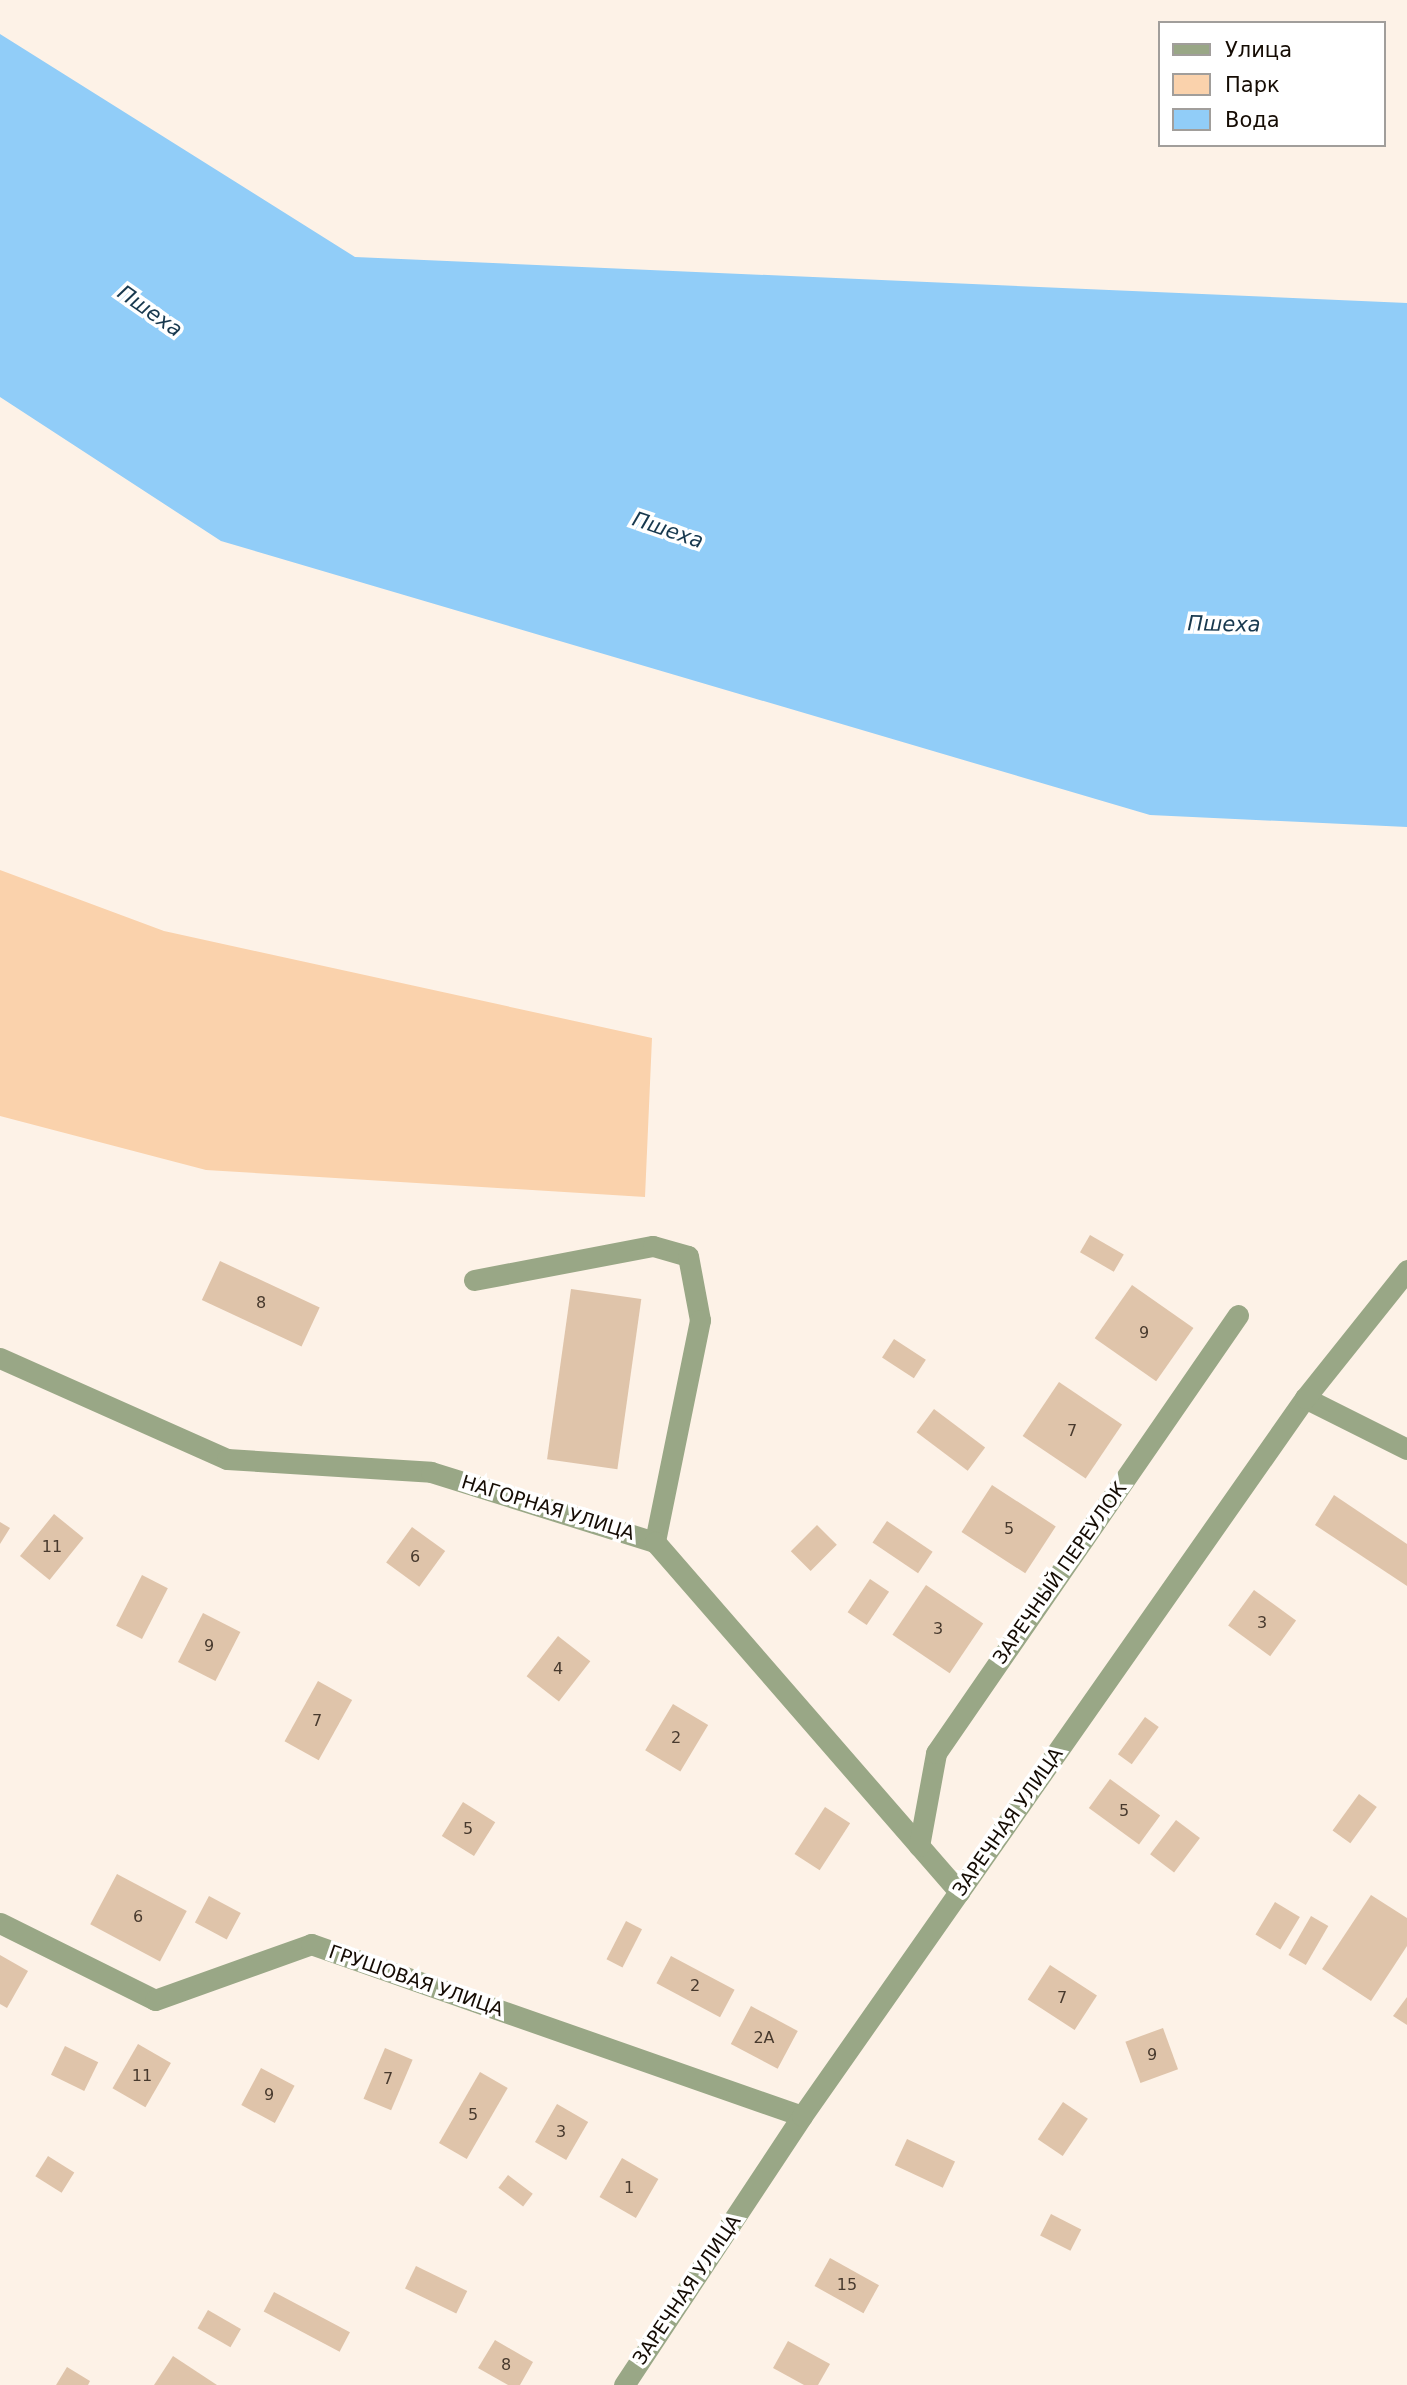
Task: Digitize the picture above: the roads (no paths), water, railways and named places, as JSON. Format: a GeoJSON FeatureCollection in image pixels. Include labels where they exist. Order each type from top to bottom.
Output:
{"type":"FeatureCollection","features":[{"type":"Feature","properties":{"kind":"street"},"geometry":{"type":"LineString","coordinates":[[474,1280],[653,1246],[688,1256],[701,1320],[655,1542]]}},
{"type":"Feature","properties":{"kind":"street","name":"ЗАРЕЧНАЯ УЛИЦА"},"geometry":{"type":"LineString","coordinates":[[624,2385],[802,2116],[1305,1398],[1407,1270]]}},
{"type":"Feature","properties":{"kind":"street","name":"ЗАРЕЧНЫЙ ПЕРЕУЛОК"},"geometry":{"type":"LineString","coordinates":[[919,1846],[936,1754],[1238,1315]]}},
{"type":"Feature","properties":{"kind":"street","name":"НАГОРНАЯ УЛИЦА"},"geometry":{"type":"LineString","coordinates":[[0,1358],[227,1459],[431,1472],[655,1542],[959,1892]]}},
{"type":"Feature","properties":{"kind":"street"},"geometry":{"type":"LineString","coordinates":[[1305,1398],[1407,1449]]}},
{"type":"Feature","properties":{"kind":"street","name":"ГРУШОВАЯ УЛИЦА"},"geometry":{"type":"LineString","coordinates":[[0,1923],[155,2000],[311,1944],[802,2116]]}},
{"type":"Feature","properties":{"kind":"water","name":"Пшеха"},"geometry":{"type":"Polygon","coordinates":[[[0,34],[355,257],[1407,303],[1407,827],[1150,815],[221,541],[0,397],[0,34]]]}}]}
